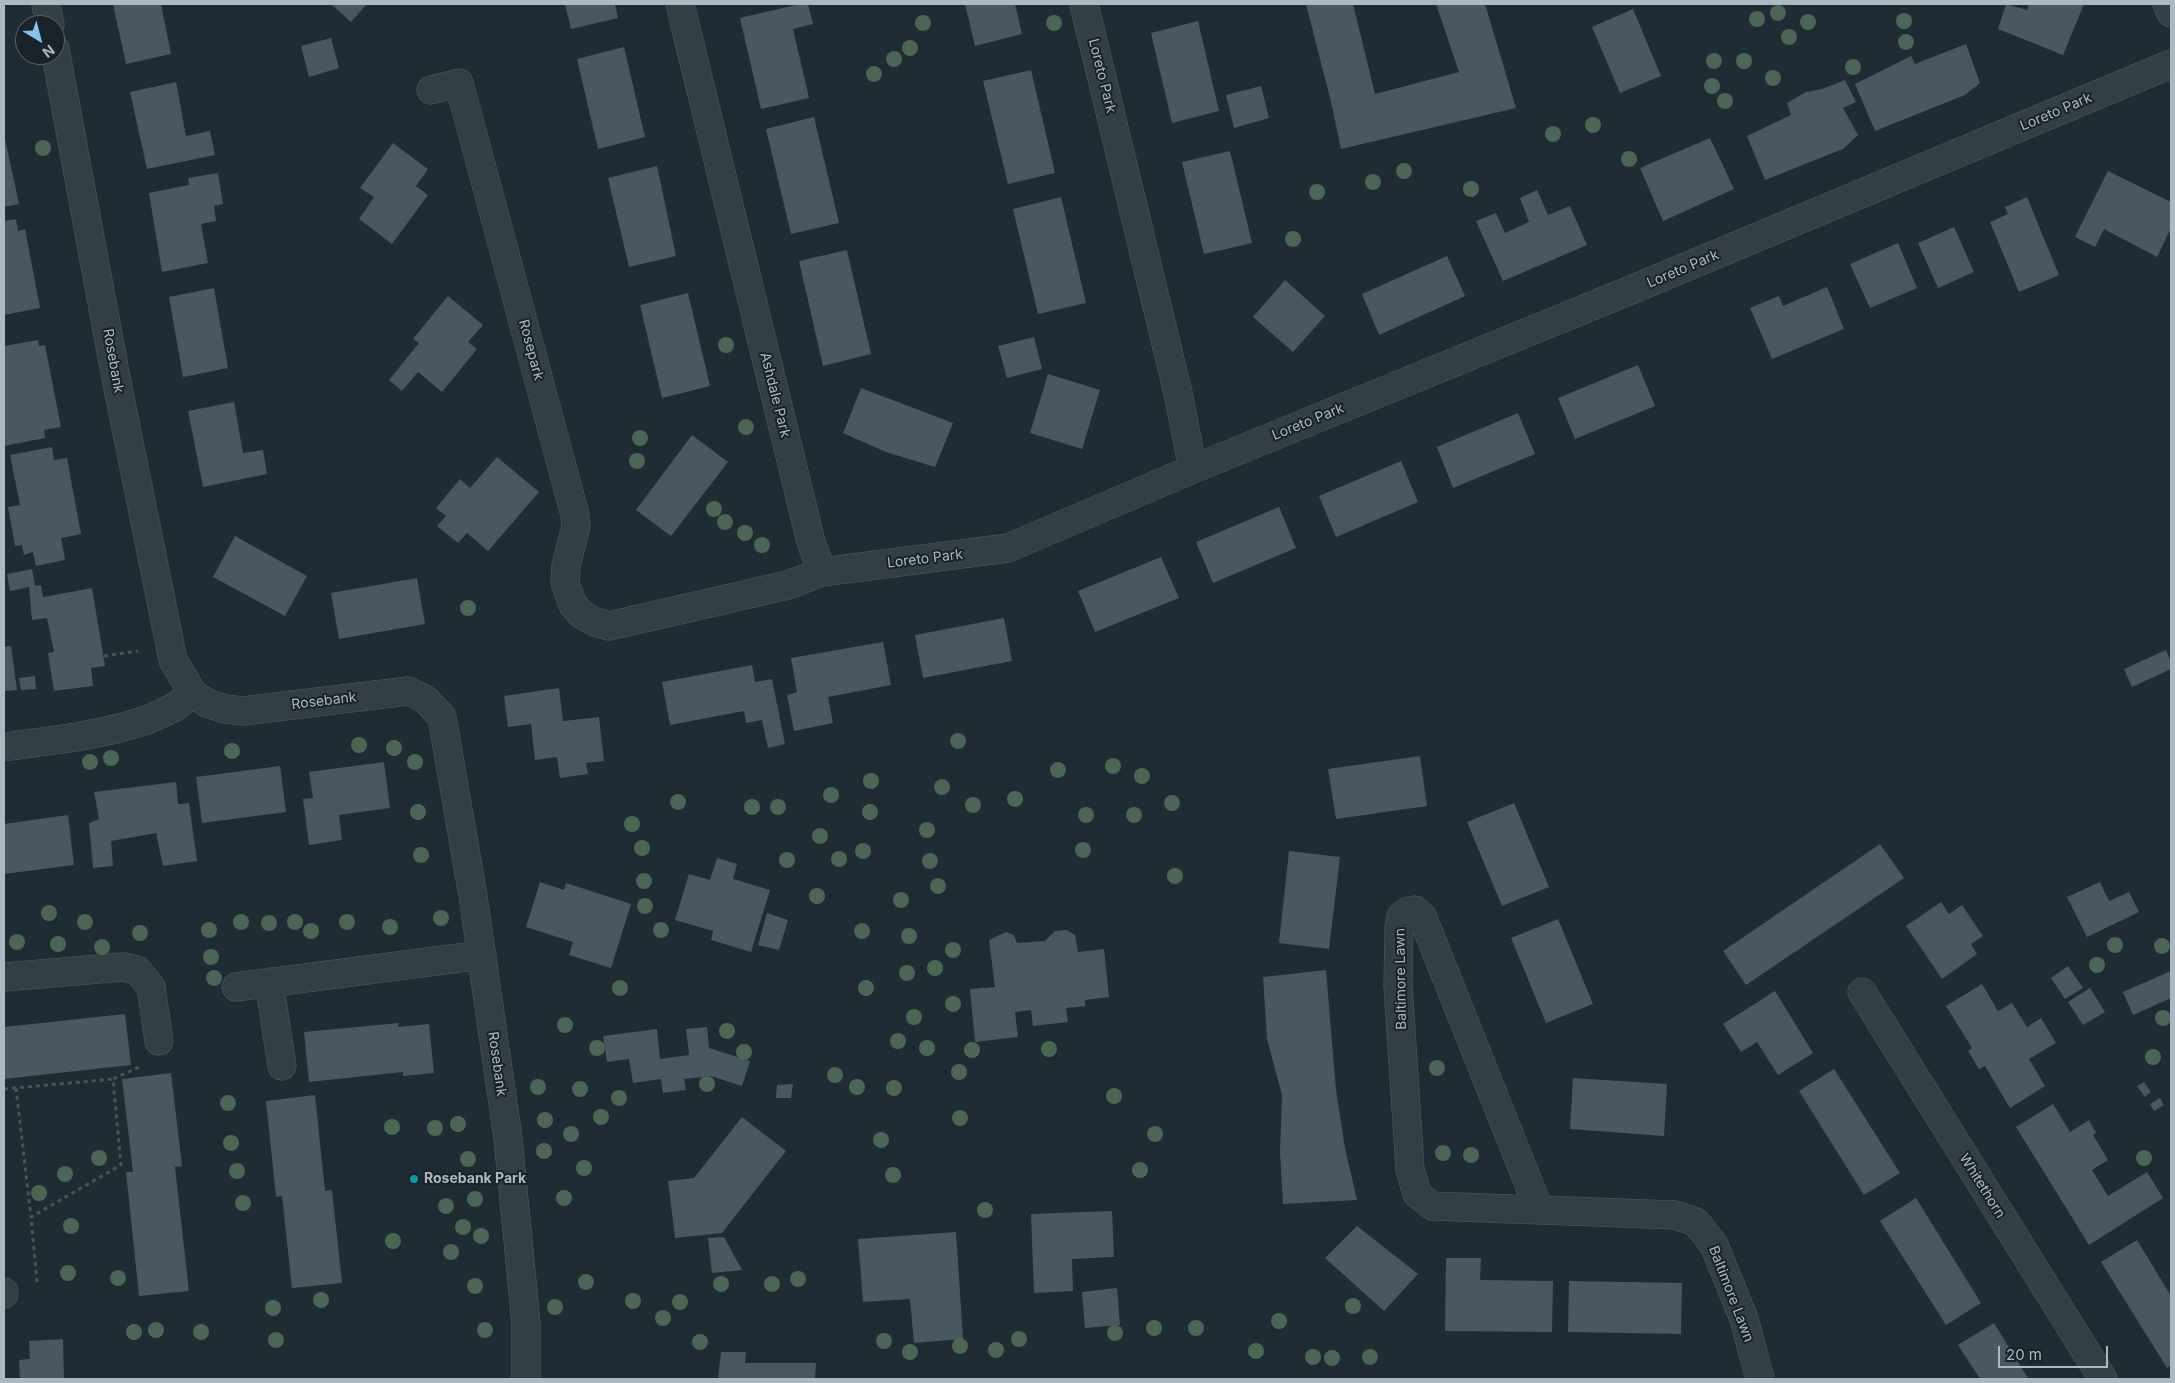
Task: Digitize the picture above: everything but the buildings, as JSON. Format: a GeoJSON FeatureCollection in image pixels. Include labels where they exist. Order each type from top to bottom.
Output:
{"type":"FeatureCollection","features":[{"type":"Feature","properties":{"kind":"street","name":"Ashdale Park"},"geometry":{"type":"LineString","coordinates":[[680,4],[811,542],[822,572]]}},
{"type":"Feature","properties":{"kind":"street","name":"Loreto Park"},"geometry":{"type":"LineString","coordinates":[[1084,4],[1178,393],[1193,469]]}},
{"type":"Feature","properties":{"kind":"street"},"geometry":{"type":"LineString","coordinates":[[2167,4],[2171,13]]}},
{"type":"Feature","properties":{"kind":"street","name":"Loreto Park"},"geometry":{"type":"LineString","coordinates":[[822,572],[1008,548],[1193,469],[1631,290],[2171,64]]}},
{"type":"Feature","properties":{"kind":"street","name":"Rosebank"},"geometry":{"type":"LineString","coordinates":[[58,65],[167,637],[173,660],[193,694],[216,706],[243,711],[408,691],[425,699],[442,717],[482,954],[508,1138],[526,1323],[526,1379]]}},
{"type":"Feature","properties":{"kind":"street","name":"Rosepark"},"geometry":{"type":"LineString","coordinates":[[431,90],[459,83],[575,515],[576,526],[566,566],[565,583],[573,606],[582,615],[595,622],[609,626],[788,585],[822,572]]}},
{"type":"Feature","properties":{"kind":"street"},"geometry":{"type":"LineString","coordinates":[[4,747],[78,737],[116,729],[164,712],[193,694]]}},
{"type":"Feature","properties":{"kind":"street","name":"Baltimore Lawn"},"geometry":{"type":"LineString","coordinates":[[1539,1209],[1422,916],[1415,910],[1408,911],[1401,916],[1399,928],[1398,985],[1410,1170],[1418,1194],[1432,1206],[1675,1215],[1696,1222],[1714,1245],[1744,1319],[1760,1379]]}},
{"type":"Feature","properties":{"kind":"street"},"geometry":{"type":"LineString","coordinates":[[236,987],[482,954]]}},
{"type":"Feature","properties":{"kind":"street"},"geometry":{"type":"LineString","coordinates":[[4,977],[123,967],[137,970],[151,987],[159,1041]]}},
{"type":"Feature","properties":{"kind":"street"},"geometry":{"type":"LineString","coordinates":[[269,982],[282,1066]]}},
{"type":"Feature","properties":{"kind":"street","name":"Whitethorn"},"geometry":{"type":"LineString","coordinates":[[1862,992],[2103,1379]]}},
{"type":"Feature","properties":{"kind":"path"},"geometry":{"type":"LineString","coordinates":[[104,656],[147,650]]}},
{"type":"Feature","properties":{"kind":"path"},"geometry":{"type":"LineString","coordinates":[[4,1089],[113,1079],[149,1063],[158,1052],[159,1041]]}},
{"type":"Feature","properties":{"kind":"path"},"geometry":{"type":"LineString","coordinates":[[32,1217],[121,1165],[113,1079]]}},
{"type":"Feature","properties":{"kind":"path"},"geometry":{"type":"LineString","coordinates":[[4,1293],[38,1293],[32,1217],[16,1088]]}},
{"type":"Feature","properties":{"kind":"place","name":"Rosebank Park"},"geometry":{"type":"Point","coordinates":[414,1179]}}]}
